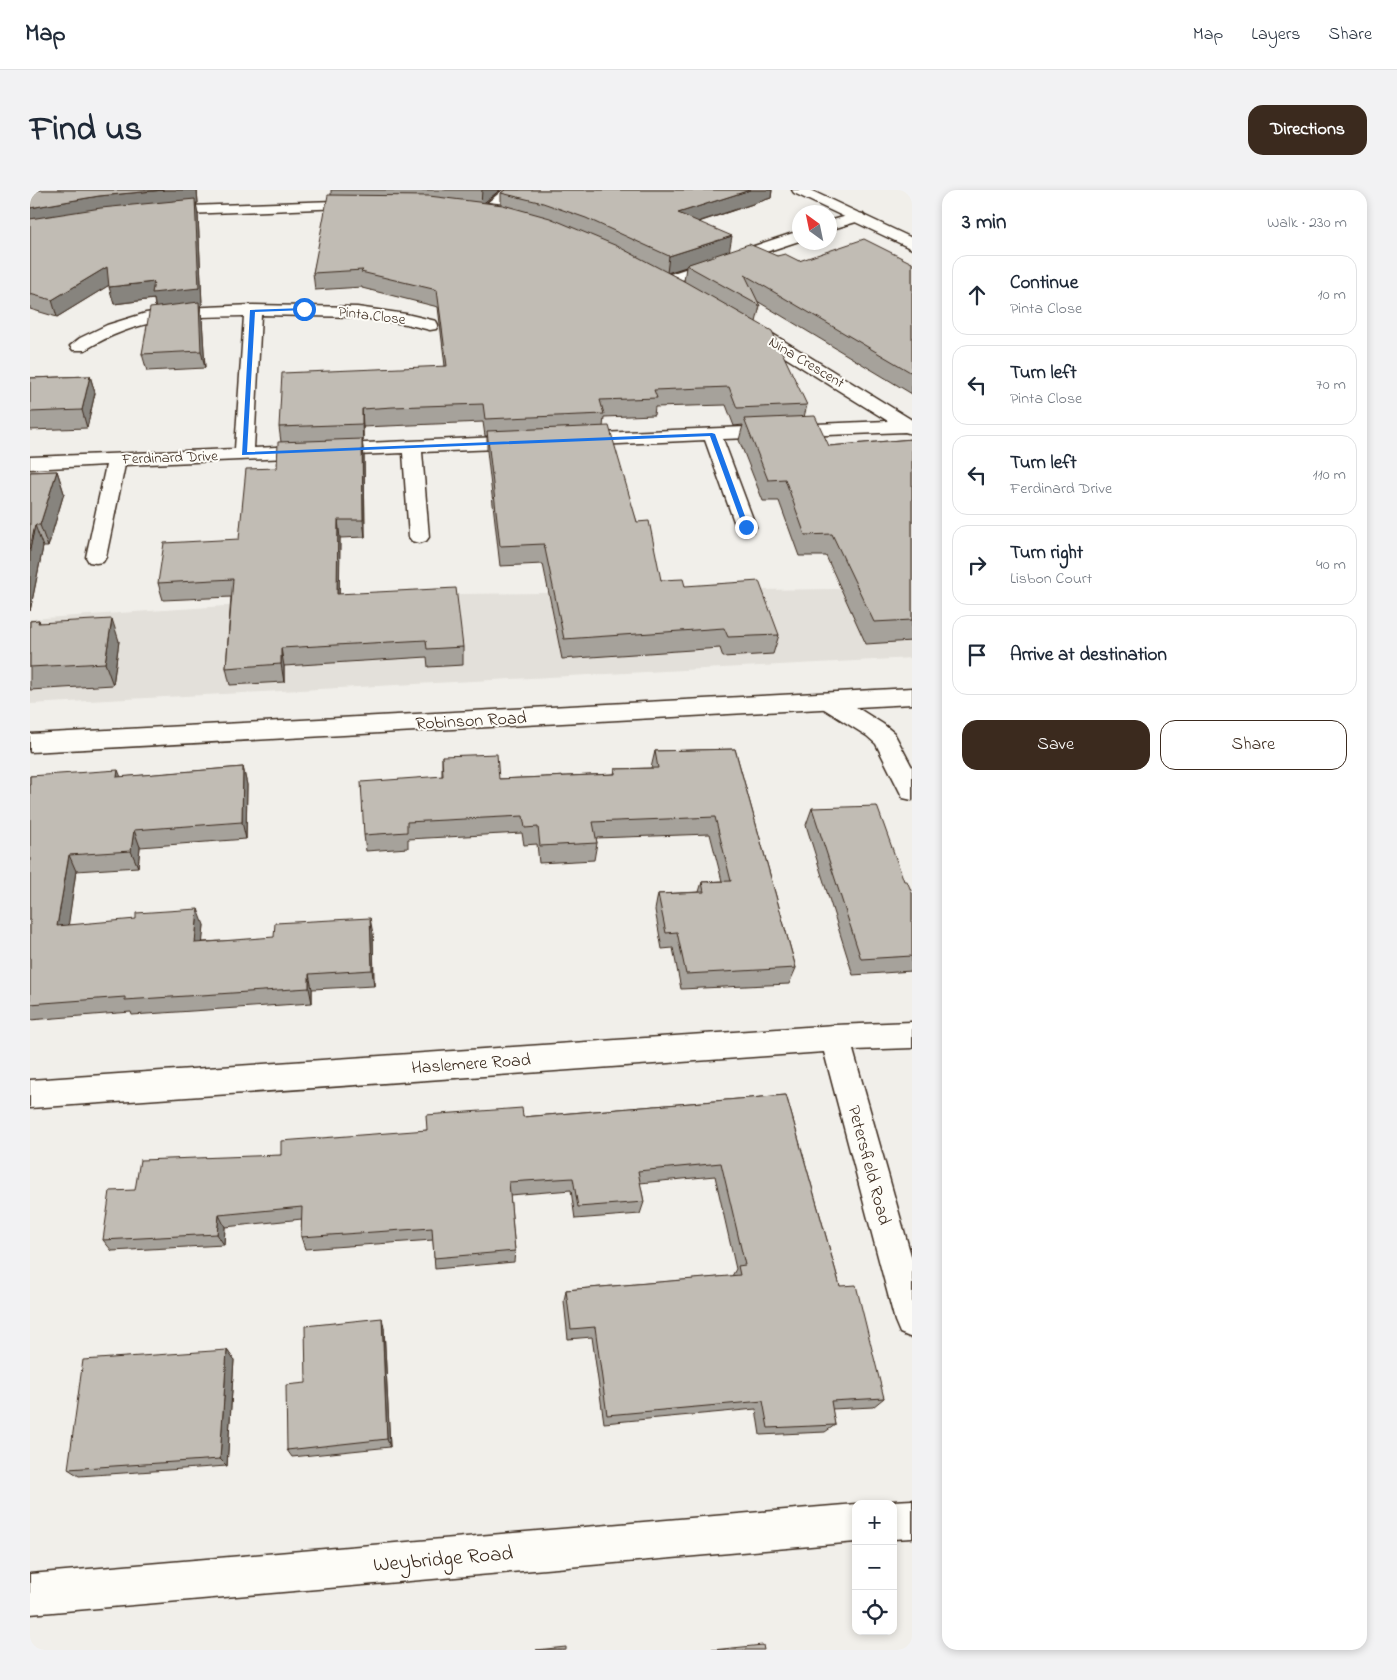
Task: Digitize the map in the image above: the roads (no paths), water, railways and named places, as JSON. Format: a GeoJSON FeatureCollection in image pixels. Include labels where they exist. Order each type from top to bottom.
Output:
{"type":"FeatureCollection","features":[{"type":"Feature","properties":{"kind":"main road"},"geometry":{"type":"LineString","coordinates":[[486,211],[512,190]]}},
{"type":"Feature","properties":{"kind":"main road"},"geometry":{"type":"LineString","coordinates":[[799,190],[912,244]]}},
{"type":"Feature","properties":{"kind":"main road"},"geometry":{"type":"LineString","coordinates":[[149,212],[300,205],[382,204]]}},
{"type":"Feature","properties":{"kind":"main road"},"geometry":{"type":"LineString","coordinates":[[467,209],[505,215]]}},
{"type":"Feature","properties":{"kind":"main road"},"geometry":{"type":"LineString","coordinates":[[837,224],[858,217]]}},
{"type":"Feature","properties":{"kind":"main road"},"geometry":{"type":"LineString","coordinates":[[667,280],[792,239]]}},
{"type":"Feature","properties":{"kind":"main road"},"geometry":{"type":"LineString","coordinates":[[651,273],[683,289]]}},
{"type":"Feature","properties":{"kind":"main road"},"geometry":{"type":"LineString","coordinates":[[244,454],[253,310]]}},
{"type":"Feature","properties":{"kind":"main road","name":"Pinta Close"},"geometry":{"type":"LineString","coordinates":[[79,346],[107,330],[145,318],[183,314],[253,310],[346,310],[377,313],[430,325]]}},
{"type":"Feature","properties":{"kind":"main road","name":"Nina Crescent"},"geometry":{"type":"LineString","coordinates":[[731,317],[911,427]]}},
{"type":"Feature","properties":{"kind":"main road"},"geometry":{"type":"LineString","coordinates":[[561,441],[911,427]]}},
{"type":"Feature","properties":{"kind":"main road"},"geometry":{"type":"LineString","coordinates":[[712,434],[746,527]]}},
{"type":"Feature","properties":{"kind":"main road","name":"Ferdinard Drive"},"geometry":{"type":"LineString","coordinates":[[30,463],[541,442]]}},
{"type":"Feature","properties":{"kind":"main road"},"geometry":{"type":"LineString","coordinates":[[412,447],[419,538]]}},
{"type":"Feature","properties":{"kind":"main road"},"geometry":{"type":"LineString","coordinates":[[96,557],[117,459]]}},
{"type":"Feature","properties":{"kind":"main road","name":"Robinson Road"},"geometry":{"type":"LineString","coordinates":[[30,743],[912,696]]}},
{"type":"Feature","properties":{"kind":"main road"},"geometry":{"type":"LineString","coordinates":[[830,701],[869,726],[885,739],[912,791]]}},
{"type":"Feature","properties":{"kind":"main road","name":"Haslemere Road"},"geometry":{"type":"LineString","coordinates":[[30,1094],[835,1038],[912,1035]]}},
{"type":"Feature","properties":{"kind":"main road","name":"Petersfield Road"},"geometry":{"type":"LineString","coordinates":[[835,1038],[912,1321]]}},
{"type":"Feature","properties":{"kind":"main road"},"geometry":{"type":"LineString","coordinates":[[897,1520],[912,1519]]}},
{"type":"Feature","properties":{"kind":"main road","name":"Weybridge Road"},"geometry":{"type":"LineString","coordinates":[[30,1594],[852,1523]]}}]}
